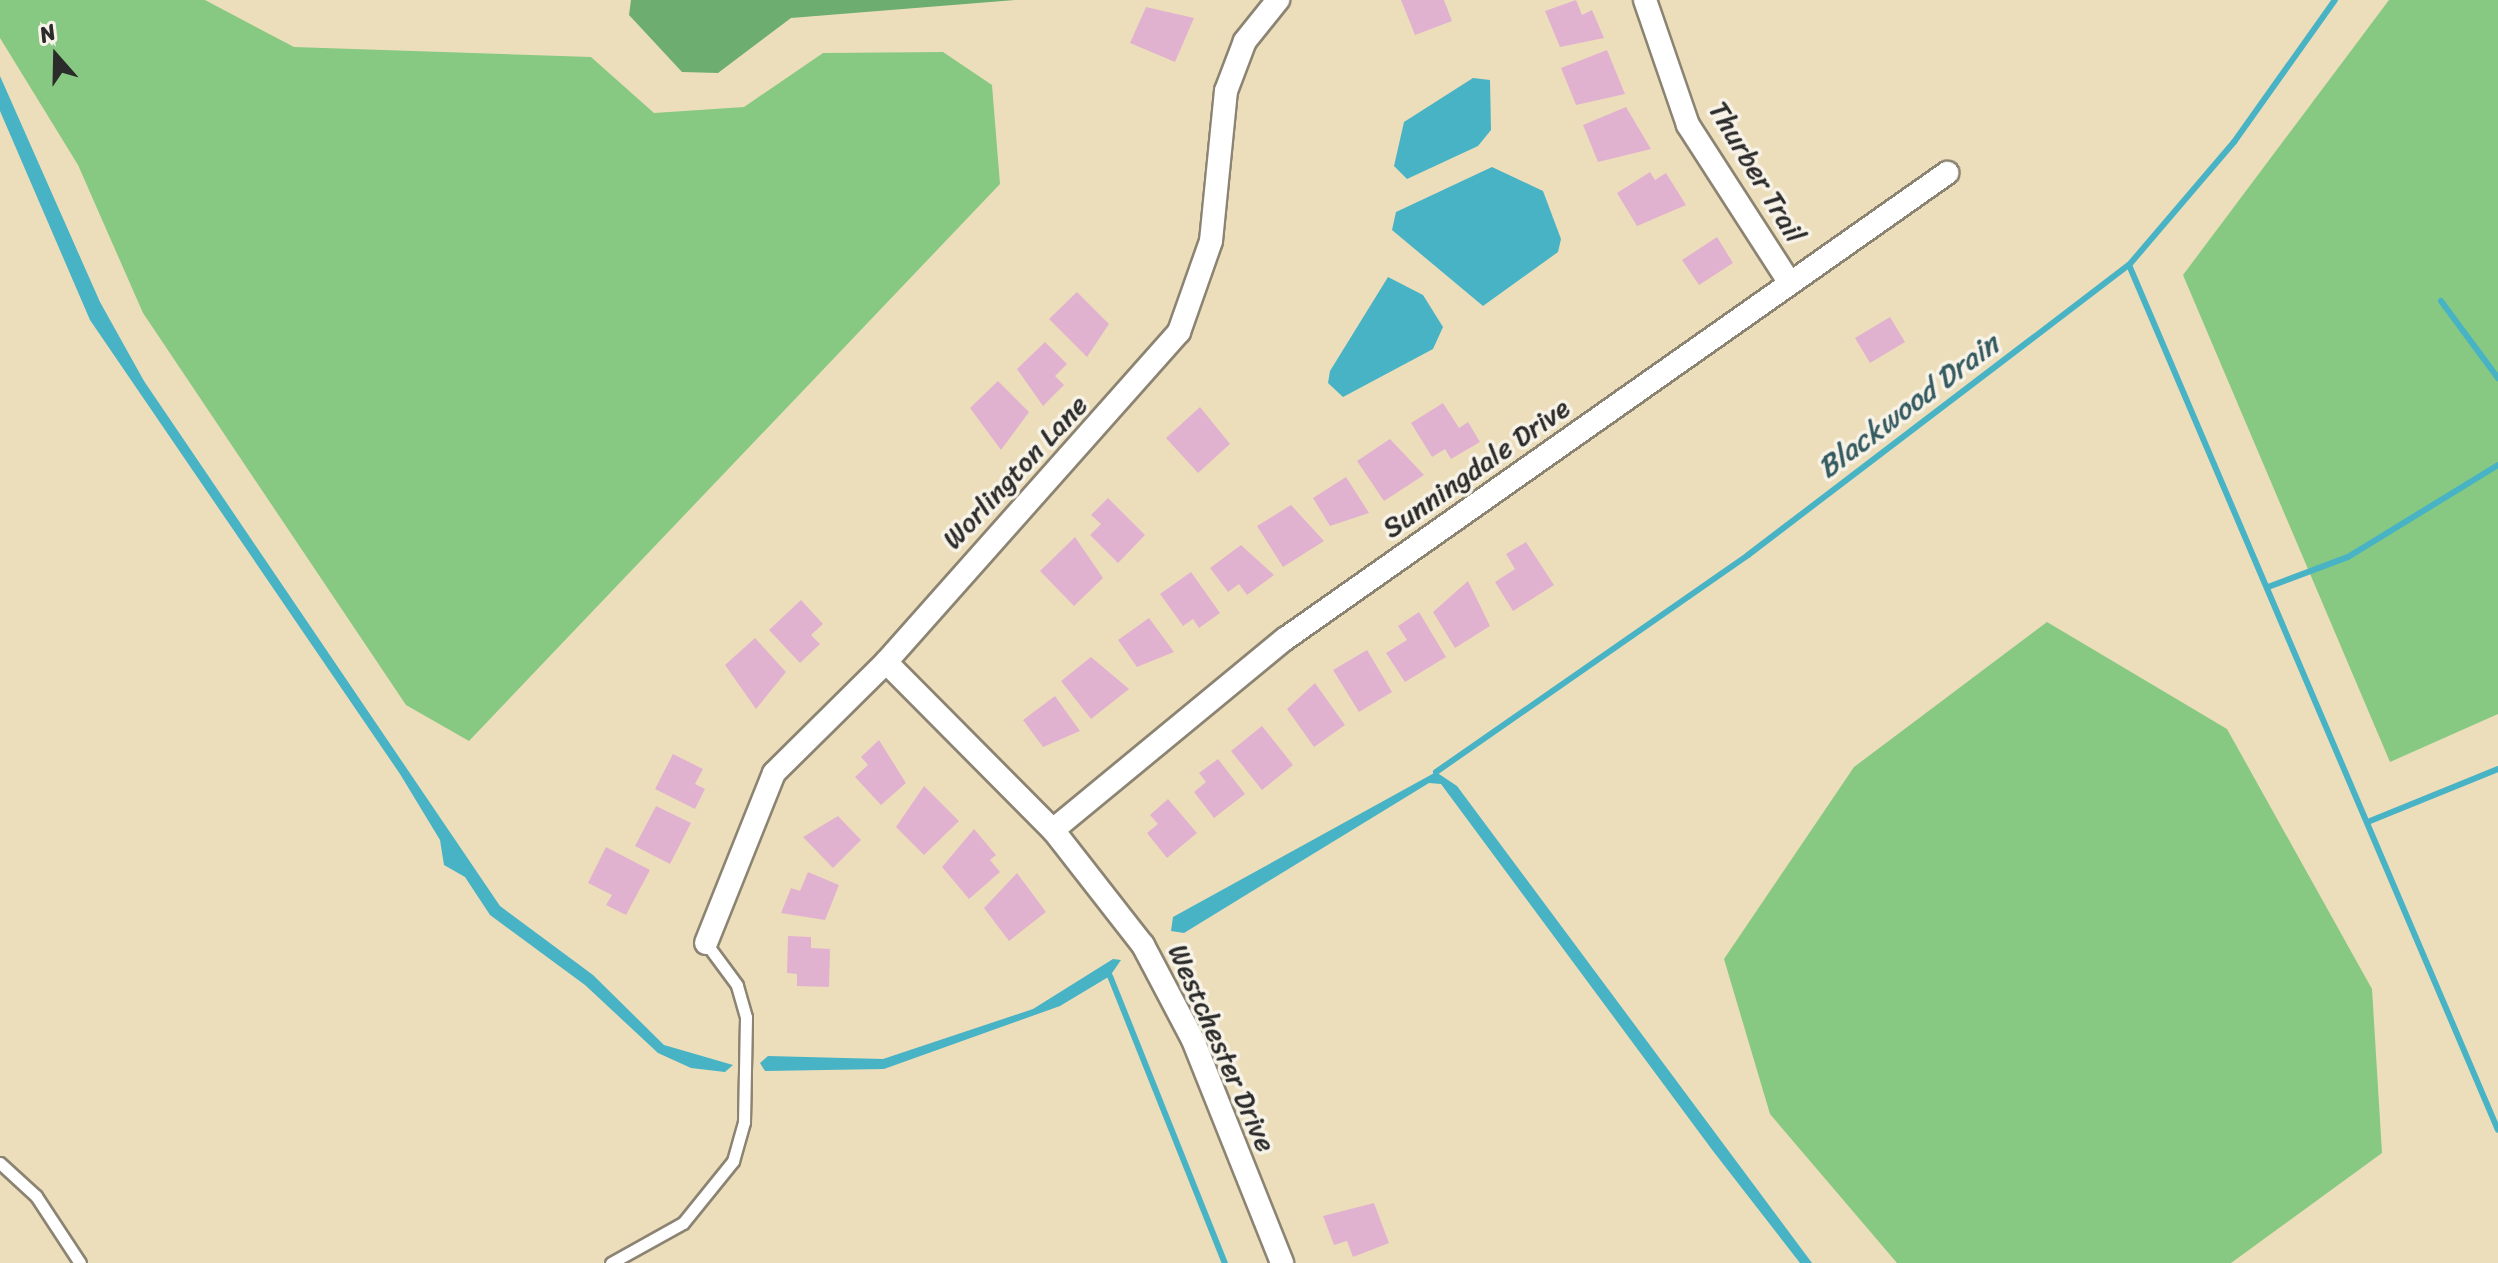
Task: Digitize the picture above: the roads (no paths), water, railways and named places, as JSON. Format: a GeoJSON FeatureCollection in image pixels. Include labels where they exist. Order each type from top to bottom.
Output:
{"type":"FeatureCollection","features":[{"type":"Feature","properties":{"kind":"street","name":"Worlington Lane"},"geometry":{"type":"LineString","coordinates":[[706,943],[774,773],[886,662],[1179,332],[1211,241],[1226,91],[1245,41],[1278,0]]}},
{"type":"Feature","properties":{"kind":"street","name":"Thurber Trail"},"geometry":{"type":"LineString","coordinates":[[1645,0],[1688,125],[1790,283]]}},
{"type":"Feature","properties":{"kind":"street","name":"Sunningdale Drive"},"geometry":{"type":"LineString","coordinates":[[1053,830],[1285,639],[1947,173]]}},
{"type":"Feature","properties":{"kind":"street","name":"Westchester Drive"},"geometry":{"type":"LineString","coordinates":[[886,662],[1053,830],[1107,893],[1173,998],[1282,1263]]}},
{"type":"Feature","properties":{"kind":"lane"},"geometry":{"type":"LineString","coordinates":[[611,1263],[683,1223],[733,1161],[744,1122],[746,1017],[737,985],[706,943]]}},
{"type":"Feature","properties":{"kind":"lane"},"geometry":{"type":"LineString","coordinates":[[0,1163],[36,1196],[80,1263]]}},
{"type":"Feature","properties":{"kind":"water"},"geometry":{"type":"Polygon","coordinates":[[[0,76],[100,302],[144,381],[500,906],[593,975],[664,1045],[733,1065],[725,1072],[691,1068],[658,1053],[585,985],[490,915],[465,877],[444,865],[440,840],[400,774],[90,320],[0,111],[0,76]]]}},
{"type":"Feature","properties":{"kind":"water"},"geometry":{"type":"Polygon","coordinates":[[[1473,78],[1490,80],[1491,130],[1478,146],[1407,179],[1394,166],[1404,122],[1473,78]]]}},
{"type":"Feature","properties":{"kind":"water"},"geometry":{"type":"Polygon","coordinates":[[[1492,167],[1543,191],[1561,239],[1558,252],[1483,306],[1392,230],[1396,212],[1492,167]]]}},
{"type":"Feature","properties":{"kind":"water"},"geometry":{"type":"Polygon","coordinates":[[[1388,277],[1423,295],[1443,327],[1433,349],[1343,397],[1328,383],[1330,371],[1388,277]]]}},
{"type":"Feature","properties":{"kind":"water"},"geometry":{"type":"Polygon","coordinates":[[[1436,772],[1457,786],[1812,1263],[1800,1263],[1713,1151],[1441,784],[1429,783],[1184,933],[1171,931],[1173,917],[1436,772]]]}},
{"type":"Feature","properties":{"kind":"water"},"geometry":{"type":"Polygon","coordinates":[[[1113,959],[1121,960],[1110,976],[1060,1006],[884,1069],[765,1071],[760,1063],[768,1056],[883,1059],[1033,1009],[1113,959]]]}},
{"type":"Feature","properties":{"kind":"waterway","name":"Blackwood Drain"},"geometry":{"type":"LineString","coordinates":[[1436,772],[1748,555],[2129,265],[2234,142],[2335,0]]}},
{"type":"Feature","properties":{"kind":"waterway"},"geometry":{"type":"LineString","coordinates":[[2129,265],[2498,1130]]}},
{"type":"Feature","properties":{"kind":"waterway"},"geometry":{"type":"LineString","coordinates":[[2441,301],[2498,378]]}},
{"type":"Feature","properties":{"kind":"waterway"},"geometry":{"type":"LineString","coordinates":[[2268,587],[2348,557],[2498,465]]}},
{"type":"Feature","properties":{"kind":"waterway"},"geometry":{"type":"LineString","coordinates":[[2370,821],[2498,769]]}},
{"type":"Feature","properties":{"kind":"waterway"},"geometry":{"type":"LineString","coordinates":[[1110,976],[1225,1263]]}}]}
